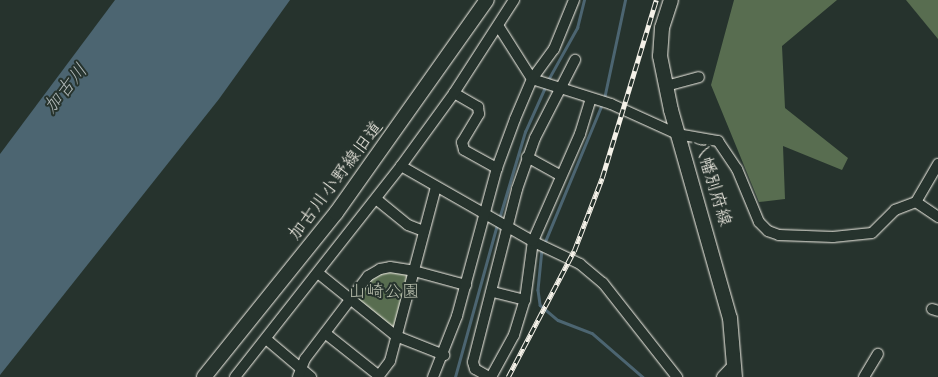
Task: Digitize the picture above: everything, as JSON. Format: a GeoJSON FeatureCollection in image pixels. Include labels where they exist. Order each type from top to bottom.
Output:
{"type":"FeatureCollection","features":[{"type":"Feature","properties":{"kind":"street","name":"加古川小野線旧道"},"geometry":{"type":"LineString","coordinates":[[204,377],[336,213],[488,0]]}},
{"type":"Feature","properties":{"kind":"street"},"geometry":{"type":"LineString","coordinates":[[236,377],[376,200],[454,94],[514,0]]}},
{"type":"Feature","properties":{"kind":"street"},"geometry":{"type":"LineString","coordinates":[[433,377],[444,355],[466,285],[497,168],[535,80],[554,49],[574,0]]}},
{"type":"Feature","properties":{"kind":"street","name":"八幡別府線"},"geometry":{"type":"LineString","coordinates":[[671,0],[662,28],[660,56],[677,134],[730,318],[734,371]]}},
{"type":"Feature","properties":{"kind":"street"},"geometry":{"type":"LineString","coordinates":[[498,27],[535,80],[611,104],[677,134],[718,141],[737,170],[759,222],[768,231],[779,235],[833,237],[872,233],[895,210],[916,202],[938,164]]}},
{"type":"Feature","properties":{"kind":"street"},"geometry":{"type":"LineString","coordinates":[[575,60],[559,88],[527,157],[508,227],[493,292],[473,362],[475,369],[490,377],[514,336],[525,300],[535,242],[560,175],[580,134],[591,99]]}},
{"type":"Feature","properties":{"kind":"street"},"geometry":{"type":"LineString","coordinates":[[666,86],[699,77]]}},
{"type":"Feature","properties":{"kind":"street"},"geometry":{"type":"LineString","coordinates":[[454,94],[478,108],[479,114],[462,142],[464,150],[497,168]]}},
{"type":"Feature","properties":{"kind":"street"},"geometry":{"type":"LineString","coordinates":[[527,157],[560,175]]}},
{"type":"Feature","properties":{"kind":"street"},"geometry":{"type":"LineString","coordinates":[[401,166],[535,242],[580,264],[604,283],[678,377]]}},
{"type":"Feature","properties":{"kind":"street"},"geometry":{"type":"LineString","coordinates":[[325,333],[378,377],[390,361],[436,187]]}},
{"type":"Feature","properties":{"kind":"street"},"geometry":{"type":"LineString","coordinates":[[376,200],[408,225],[424,231]]}},
{"type":"Feature","properties":{"kind":"street"},"geometry":{"type":"LineString","coordinates":[[916,202],[938,216]]}},
{"type":"Feature","properties":{"kind":"street"},"geometry":{"type":"LineString","coordinates":[[300,373],[304,359],[368,276],[380,269],[390,266],[466,285]]}},
{"type":"Feature","properties":{"kind":"street"},"geometry":{"type":"LineString","coordinates":[[318,273],[396,336],[444,355]]}},
{"type":"Feature","properties":{"kind":"street"},"geometry":{"type":"LineString","coordinates":[[493,292],[525,300]]}},
{"type":"Feature","properties":{"kind":"street"},"geometry":{"type":"LineString","coordinates":[[266,339],[300,373],[311,377]]}},
{"type":"Feature","properties":{"kind":"street"},"geometry":{"type":"LineString","coordinates":[[864,377],[878,354]]}},
{"type":"Feature","properties":{"kind":"street"},"geometry":{"type":"LineString","coordinates":[[722,377],[734,371]]}},
{"type":"Feature","properties":{"kind":"green space"},"geometry":{"type":"Polygon","coordinates":[[[734,0],[837,0],[782,46],[785,108],[848,158],[842,170],[783,146],[785,199],[759,202],[711,85],[734,0]]]}},
{"type":"Feature","properties":{"kind":"green space"},"geometry":{"type":"Polygon","coordinates":[[[906,0],[938,0],[938,39],[906,0]]]}},
{"type":"Feature","properties":{"kind":"green space","name":"山崎公園"},"geometry":{"type":"Polygon","coordinates":[[[405,270],[409,277],[396,326],[390,326],[358,301],[357,295],[377,273],[405,270]]]}},
{"type":"Feature","properties":{"kind":"water","name":"加古川"},"geometry":{"type":"Polygon","coordinates":[[[115,0],[290,0],[219,99],[0,375],[0,154],[115,0]]]}},
{"type":"Feature","properties":{"kind":"waterway"},"geometry":{"type":"LineString","coordinates":[[548,80],[577,28],[584,0]]}},
{"type":"Feature","properties":{"kind":"waterway"},"geometry":{"type":"LineString","coordinates":[[604,99],[625,0]]}},
{"type":"Feature","properties":{"kind":"waterway"},"geometry":{"type":"LineString","coordinates":[[499,219],[525,132],[546,85]]}},
{"type":"Feature","properties":{"kind":"waterway"},"geometry":{"type":"LineString","coordinates":[[544,244],[602,104]]}},
{"type":"Feature","properties":{"kind":"waterway"},"geometry":{"type":"LineString","coordinates":[[455,377],[497,224]]}},
{"type":"Feature","properties":{"kind":"waterway"},"geometry":{"type":"LineString","coordinates":[[542,249],[538,290],[540,305],[558,320],[592,333],[643,377]]}},
{"type":"Feature","properties":{"kind":"railway"},"geometry":{"type":"LineString","coordinates":[[508,377],[574,251],[602,178],[656,0]]}}]}
